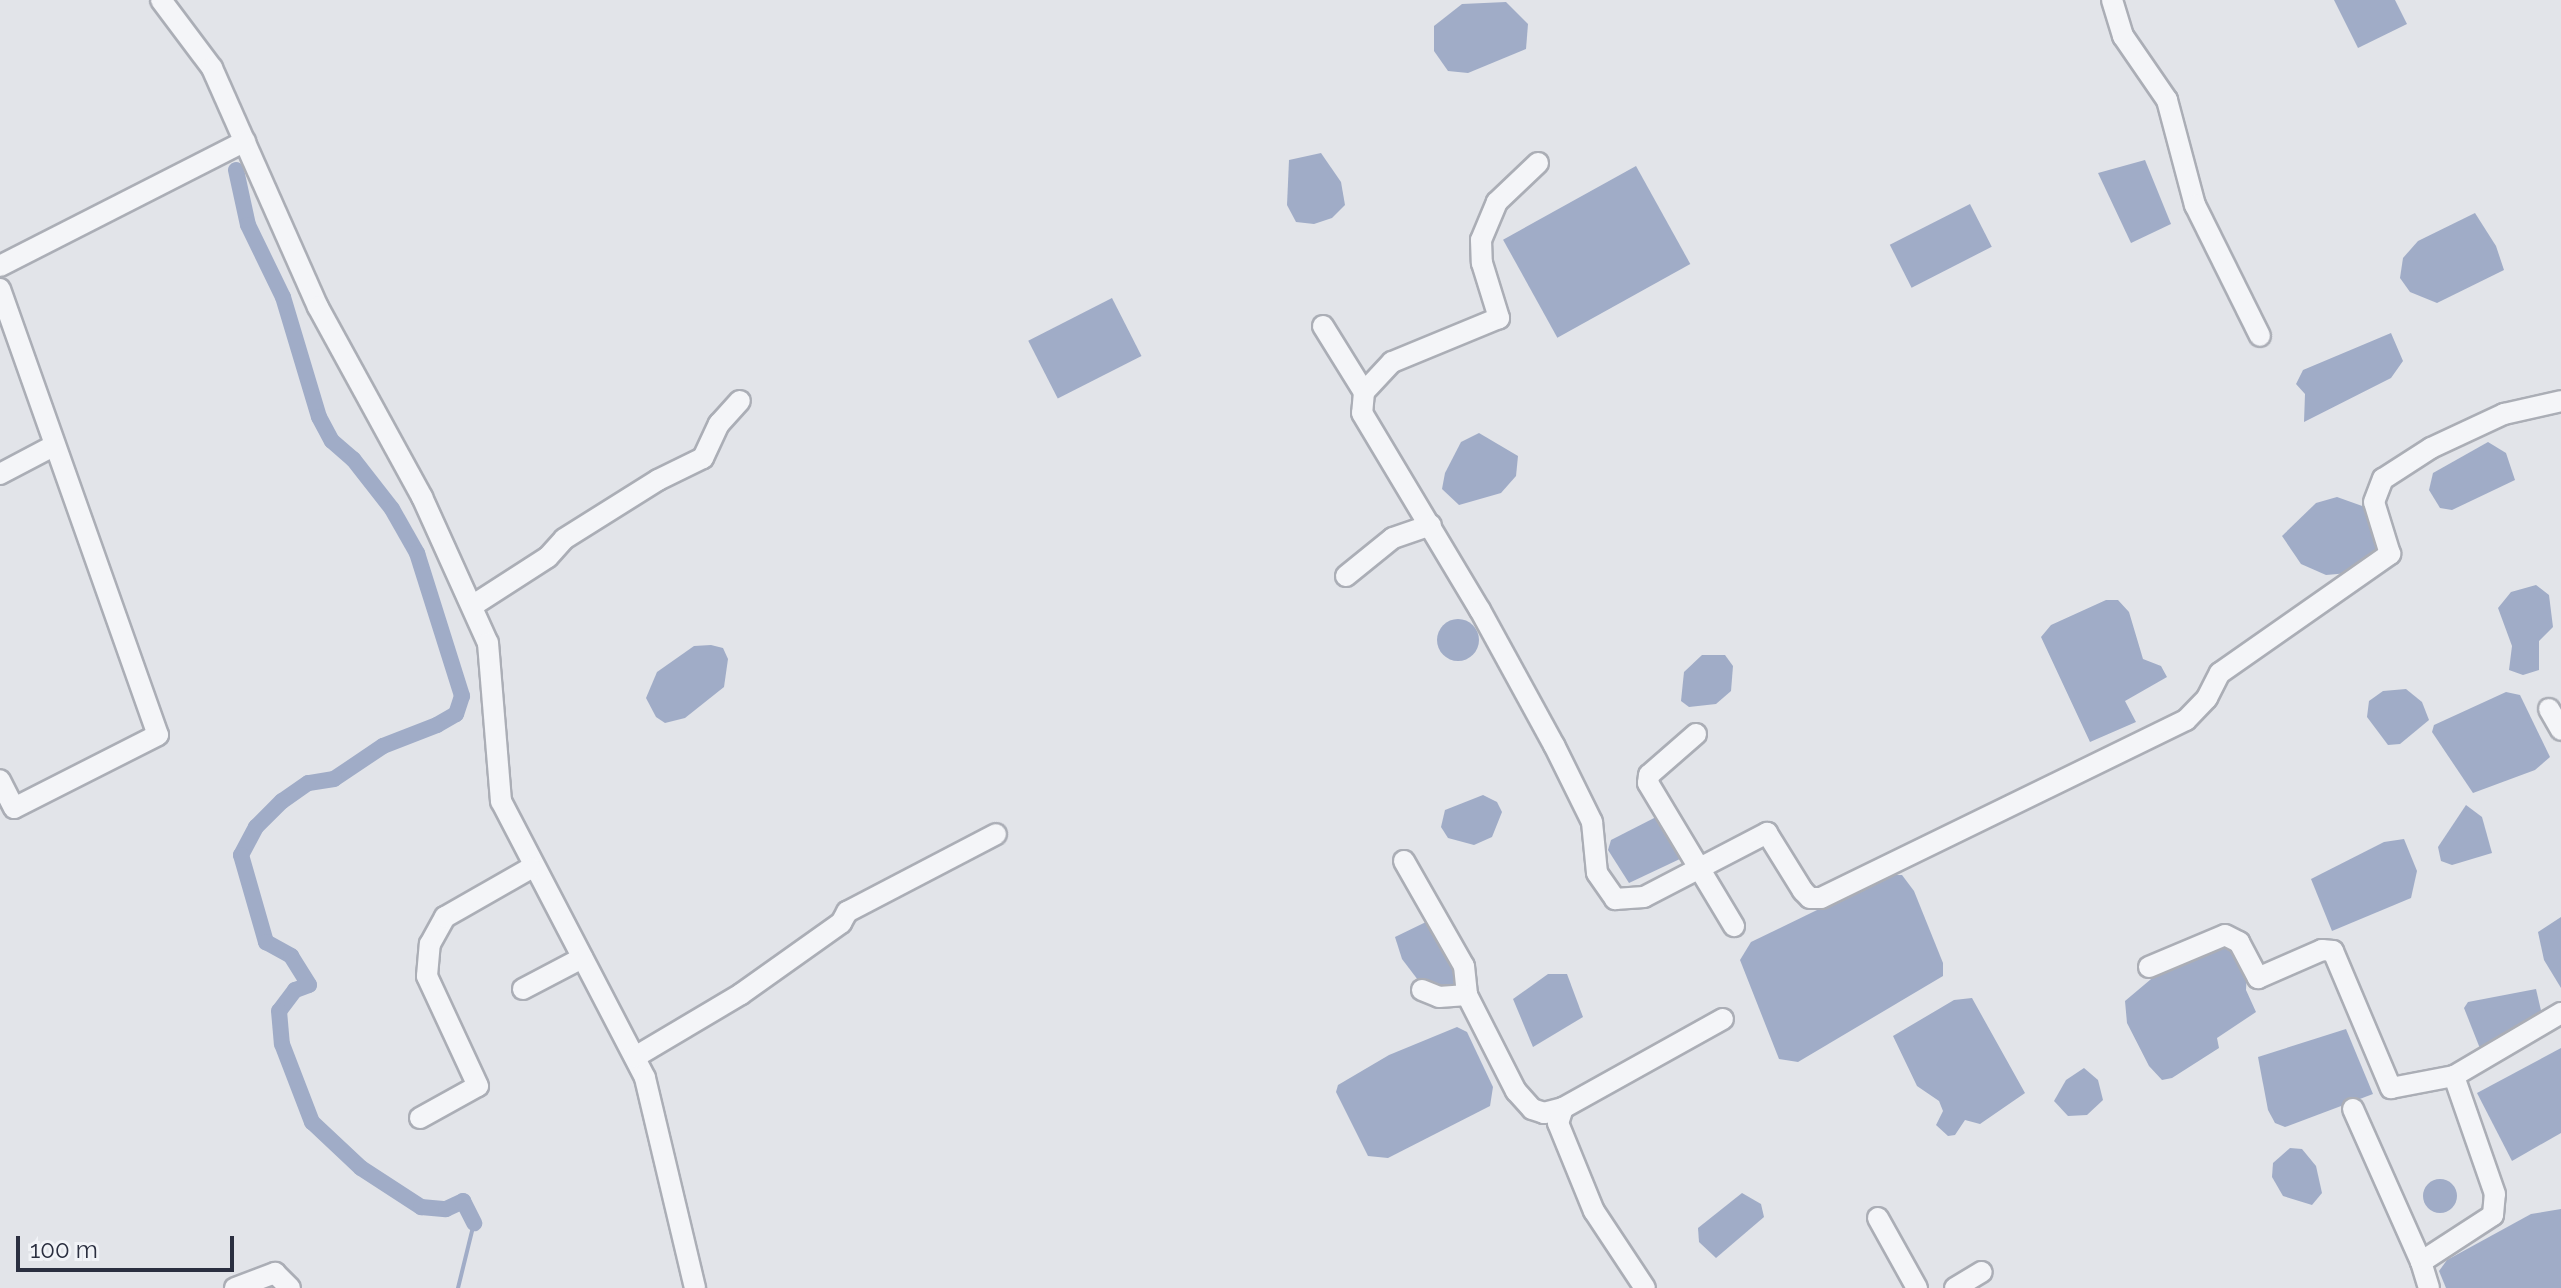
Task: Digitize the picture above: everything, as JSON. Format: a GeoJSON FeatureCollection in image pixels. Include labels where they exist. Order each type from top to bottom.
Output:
{"type":"FeatureCollection","features":[{"type":"Feature","properties":{"kind":"street"},"geometry":{"type":"LineString","coordinates":[[161,0],[212,68],[318,307],[422,497],[488,643],[501,801],[531,868],[645,1078],[695,1288]]}},
{"type":"Feature","properties":{"kind":"street"},"geometry":{"type":"LineString","coordinates":[[2112,0],[2123,36],[2167,100],[2195,205],[2260,336]]}},
{"type":"Feature","properties":{"kind":"street"},"geometry":{"type":"LineString","coordinates":[[0,266],[245,141]]}},
{"type":"Feature","properties":{"kind":"street"},"geometry":{"type":"LineString","coordinates":[[1364,392],[1392,362],[1499,318],[1482,263],[1481,240],[1497,202],[1538,163]]}},
{"type":"Feature","properties":{"kind":"street"},"geometry":{"type":"LineString","coordinates":[[0,289],[158,735],[14,808],[0,780]]}},
{"type":"Feature","properties":{"kind":"street"},"geometry":{"type":"LineString","coordinates":[[1323,326],[1364,392],[1362,413],[1431,525],[1592,822],[1604,890],[1627,902],[1767,833],[1803,891],[1810,898],[1821,898],[2186,720],[2207,698],[2220,673],[2390,554],[2374,502],[2383,479],[2431,448],[2504,414],[2561,401]]}},
{"type":"Feature","properties":{"kind":"street"},"geometry":{"type":"LineString","coordinates":[[472,606],[548,557],[564,539],[658,480],[703,458],[719,424],[740,401]]}},
{"type":"Feature","properties":{"kind":"street"},"geometry":{"type":"LineString","coordinates":[[0,474],[55,445]]}},
{"type":"Feature","properties":{"kind":"street"},"geometry":{"type":"LineString","coordinates":[[1346,576],[1393,538],[1431,525]]}},
{"type":"Feature","properties":{"kind":"street"},"geometry":{"type":"LineString","coordinates":[[2549,709],[2561,730]]}},
{"type":"Feature","properties":{"kind":"street"},"geometry":{"type":"LineString","coordinates":[[1696,734],[1647,779],[1734,926]]}},
{"type":"Feature","properties":{"kind":"street"},"geometry":{"type":"LineString","coordinates":[[635,1057],[741,994],[841,923],[847,912],[996,834]]}},
{"type":"Feature","properties":{"kind":"street"},"geometry":{"type":"LineString","coordinates":[[1404,861],[1464,966],[1467,995],[1522,1102],[1544,1113],[1563,1108],[1723,1019]]}},
{"type":"Feature","properties":{"kind":"street"},"geometry":{"type":"LineString","coordinates":[[420,1118],[478,1086],[427,976],[430,944],[445,917],[531,868]]}},
{"type":"Feature","properties":{"kind":"street"},"geometry":{"type":"LineString","coordinates":[[2149,967],[2225,935],[2239,942],[2258,978],[2322,950],[2333,951],[2391,1088],[2454,1076],[2561,1013]]}},
{"type":"Feature","properties":{"kind":"street"},"geometry":{"type":"LineString","coordinates":[[523,989],[582,958]]}},
{"type":"Feature","properties":{"kind":"street"},"geometry":{"type":"LineString","coordinates":[[1422,990],[1439,997],[1467,995]]}},
{"type":"Feature","properties":{"kind":"street"},"geometry":{"type":"LineString","coordinates":[[2421,1262],[2493,1215],[2495,1194],[2454,1076]]}},
{"type":"Feature","properties":{"kind":"street"},"geometry":{"type":"LineString","coordinates":[[1563,1108],[1558,1123],[1594,1211],[1645,1288]]}},
{"type":"Feature","properties":{"kind":"street"},"geometry":{"type":"LineString","coordinates":[[2353,1109],[2421,1262],[2429,1288]]}},
{"type":"Feature","properties":{"kind":"street"},"geometry":{"type":"LineString","coordinates":[[1878,1218],[1917,1288]]}},
{"type":"Feature","properties":{"kind":"street"},"geometry":{"type":"LineString","coordinates":[[1955,1288],[1982,1272]]}},
{"type":"Feature","properties":{"kind":"street"},"geometry":{"type":"LineString","coordinates":[[235,1288],[275,1273],[290,1288]]}},
{"type":"Feature","properties":{"kind":"water"},"geometry":{"type":"Polygon","coordinates":[[[2334,0],[2395,0],[2407,24],[2358,48],[2334,0]]]}},
{"type":"Feature","properties":{"kind":"water"},"geometry":{"type":"Polygon","coordinates":[[[1506,2],[1528,24],[1526,49],[1468,73],[1448,71],[1434,51],[1434,26],[1462,4],[1506,2]]]}},
{"type":"Feature","properties":{"kind":"water"},"geometry":{"type":"Polygon","coordinates":[[[1321,153],[1341,182],[1345,205],[1332,218],[1314,224],[1296,222],[1287,205],[1289,160],[1321,153]]]}},
{"type":"Feature","properties":{"kind":"water"},"geometry":{"type":"Polygon","coordinates":[[[2145,160],[2171,224],[2131,243],[2098,173],[2145,160]]]}},
{"type":"Feature","properties":{"kind":"water"},"geometry":{"type":"Polygon","coordinates":[[[1636,166],[1690,264],[1557,338],[1503,240],[1636,166]]]}},
{"type":"Feature","properties":{"kind":"water"},"geometry":{"type":"Polygon","coordinates":[[[1970,204],[1992,247],[1912,288],[1890,245],[1970,204]]]}},
{"type":"Feature","properties":{"kind":"water"},"geometry":{"type":"Polygon","coordinates":[[[2475,213],[2496,246],[2504,270],[2437,303],[2410,292],[2400,278],[2403,258],[2418,241],[2475,213]]]}},
{"type":"Feature","properties":{"kind":"water"},"geometry":{"type":"Polygon","coordinates":[[[1112,298],[1142,356],[1058,399],[1028,341],[1112,298]]]}},
{"type":"Feature","properties":{"kind":"water"},"geometry":{"type":"Polygon","coordinates":[[[2391,333],[2403,361],[2391,378],[2304,422],[2305,394],[2296,384],[2303,370],[2391,333]]]}},
{"type":"Feature","properties":{"kind":"water"},"geometry":{"type":"Polygon","coordinates":[[[1479,433],[1518,456],[1516,476],[1501,493],[1459,505],[1442,489],[1445,473],[1461,442],[1479,433]]]}},
{"type":"Feature","properties":{"kind":"water"},"geometry":{"type":"Polygon","coordinates":[[[2488,442],[2506,453],[2515,480],[2452,510],[2440,508],[2429,490],[2433,473],[2488,442]]]}},
{"type":"Feature","properties":{"kind":"water"},"geometry":{"type":"Polygon","coordinates":[[[2337,497],[2365,507],[2381,554],[2349,573],[2326,575],[2301,564],[2282,536],[2316,503],[2337,497]]]}},
{"type":"Feature","properties":{"kind":"water"},"geometry":{"type":"Polygon","coordinates":[[[2536,585],[2549,595],[2553,627],[2539,641],[2539,670],[2523,675],[2509,670],[2512,646],[2498,608],[2511,592],[2536,585]]]}},
{"type":"Feature","properties":{"kind":"water"},"geometry":{"type":"Polygon","coordinates":[[[2106,600],[2118,600],[2129,612],[2143,659],[2161,666],[2167,677],[2125,701],[2136,722],[2090,742],[2041,637],[2051,625],[2106,600]]]}},
{"type":"Feature","properties":{"kind":"water"},"geometry":{"type":"Polygon","coordinates":[[[1458,619],[1473,625],[1479,640],[1473,655],[1458,661],[1443,655],[1437,640],[1443,625],[1458,619]]]}},
{"type":"Feature","properties":{"kind":"water"},"geometry":{"type":"Polygon","coordinates":[[[694,646],[723,648],[728,659],[724,687],[685,718],[665,723],[656,717],[646,698],[657,672],[694,646]]]}},
{"type":"Feature","properties":{"kind":"water"},"geometry":{"type":"Polygon","coordinates":[[[1702,655],[1725,655],[1733,666],[1731,691],[1716,704],[1689,707],[1681,701],[1684,672],[1702,655]]]}},
{"type":"Feature","properties":{"kind":"water"},"geometry":{"type":"Polygon","coordinates":[[[2406,689],[2422,702],[2429,720],[2400,744],[2388,745],[2367,717],[2369,701],[2383,691],[2406,689]]]}},
{"type":"Feature","properties":{"kind":"water"},"geometry":{"type":"Polygon","coordinates":[[[2506,692],[2520,695],[2550,757],[2535,770],[2473,793],[2432,732],[2434,725],[2506,692]]]}},
{"type":"Feature","properties":{"kind":"water"},"geometry":{"type":"Polygon","coordinates":[[[1483,795],[1497,802],[1502,812],[1492,837],[1474,845],[1448,838],[1441,827],[1445,810],[1483,795]]]}},
{"type":"Feature","properties":{"kind":"water"},"geometry":{"type":"Polygon","coordinates":[[[2466,805],[2482,817],[2492,853],[2452,865],[2441,861],[2438,847],[2466,805]]]}},
{"type":"Feature","properties":{"kind":"water"},"geometry":{"type":"Polygon","coordinates":[[[1662,814],[1682,858],[1629,883],[1608,850],[1611,840],[1662,814]]]}},
{"type":"Feature","properties":{"kind":"water"},"geometry":{"type":"Polygon","coordinates":[[[2404,839],[2417,871],[2411,898],[2332,931],[2311,879],[2384,842],[2404,839]]]}},
{"type":"Feature","properties":{"kind":"water"},"geometry":{"type":"Polygon","coordinates":[[[1889,875],[1902,875],[1914,891],[1943,963],[1943,976],[1798,1062],[1779,1059],[1740,960],[1751,942],[1889,875]]]}},
{"type":"Feature","properties":{"kind":"water"},"geometry":{"type":"Polygon","coordinates":[[[2561,917],[2561,988],[2544,960],[2538,932],[2561,917]]]}},
{"type":"Feature","properties":{"kind":"water"},"geometry":{"type":"Polygon","coordinates":[[[1428,921],[1457,963],[1458,982],[1442,991],[1421,984],[1402,959],[1395,937],[1428,921]]]}},
{"type":"Feature","properties":{"kind":"water"},"geometry":{"type":"Polygon","coordinates":[[[2229,943],[2247,969],[2246,990],[2256,1012],[2217,1038],[2219,1048],[2172,1078],[2162,1080],[2149,1066],[2127,1023],[2125,1001],[2163,969],[2229,943]]]}},
{"type":"Feature","properties":{"kind":"water"},"geometry":{"type":"Polygon","coordinates":[[[1548,974],[1567,974],[1583,1017],[1533,1047],[1513,999],[1548,974]]]}},
{"type":"Feature","properties":{"kind":"water"},"geometry":{"type":"Polygon","coordinates":[[[2536,989],[2543,1019],[2481,1051],[2464,1008],[2468,1002],[2536,989]]]}},
{"type":"Feature","properties":{"kind":"water"},"geometry":{"type":"Polygon","coordinates":[[[1972,998],[2025,1093],[1980,1124],[1965,1120],[1955,1135],[1948,1136],[1936,1125],[1943,1111],[1939,1101],[1917,1086],[1893,1036],[1954,1000],[1972,998]]]}},
{"type":"Feature","properties":{"kind":"water"},"geometry":{"type":"Polygon","coordinates":[[[1457,1027],[1467,1032],[1493,1087],[1490,1106],[1388,1158],[1368,1156],[1336,1092],[1338,1085],[1389,1055],[1457,1027]]]}},
{"type":"Feature","properties":{"kind":"water"},"geometry":{"type":"Polygon","coordinates":[[[2346,1029],[2373,1094],[2285,1127],[2275,1123],[2268,1110],[2258,1057],[2346,1029]]]}},
{"type":"Feature","properties":{"kind":"water"},"geometry":{"type":"Polygon","coordinates":[[[2561,1048],[2561,1133],[2512,1161],[2477,1093],[2561,1048]]]}},
{"type":"Feature","properties":{"kind":"water"},"geometry":{"type":"Polygon","coordinates":[[[2084,1068],[2098,1080],[2103,1100],[2087,1115],[2068,1116],[2054,1101],[2066,1080],[2084,1068]]]}},
{"type":"Feature","properties":{"kind":"water"},"geometry":{"type":"Polygon","coordinates":[[[2290,1148],[2302,1149],[2316,1166],[2322,1193],[2312,1205],[2283,1196],[2272,1177],[2273,1163],[2290,1148]]]}},
{"type":"Feature","properties":{"kind":"water"},"geometry":{"type":"Polygon","coordinates":[[[2440,1179],[2452,1184],[2457,1196],[2452,1208],[2440,1213],[2428,1208],[2423,1196],[2428,1184],[2440,1179]]]}},
{"type":"Feature","properties":{"kind":"water"},"geometry":{"type":"Polygon","coordinates":[[[1742,1193],[1761,1204],[1764,1217],[1716,1258],[1699,1242],[1698,1228],[1742,1193]]]}},
{"type":"Feature","properties":{"kind":"water"},"geometry":{"type":"Polygon","coordinates":[[[2561,1209],[2561,1288],[2446,1288],[2439,1271],[2447,1260],[2531,1214],[2561,1209]]]}},
{"type":"Feature","properties":{"kind":"waterway"},"geometry":{"type":"LineString","coordinates":[[236,170],[248,225],[283,297],[319,417],[332,441],[353,459],[392,509],[417,553],[462,696],[456,714],[437,725],[383,746],[334,779],[308,783],[282,801],[256,827],[241,855],[266,942],[291,956],[309,985],[295,990],[279,1011],[282,1044],[312,1122],[361,1168],[421,1207],[446,1209],[463,1201],[474,1223]]}},
{"type":"Feature","properties":{"kind":"waterway"},"geometry":{"type":"LineString","coordinates":[[458,1288],[474,1223]]}}]}
